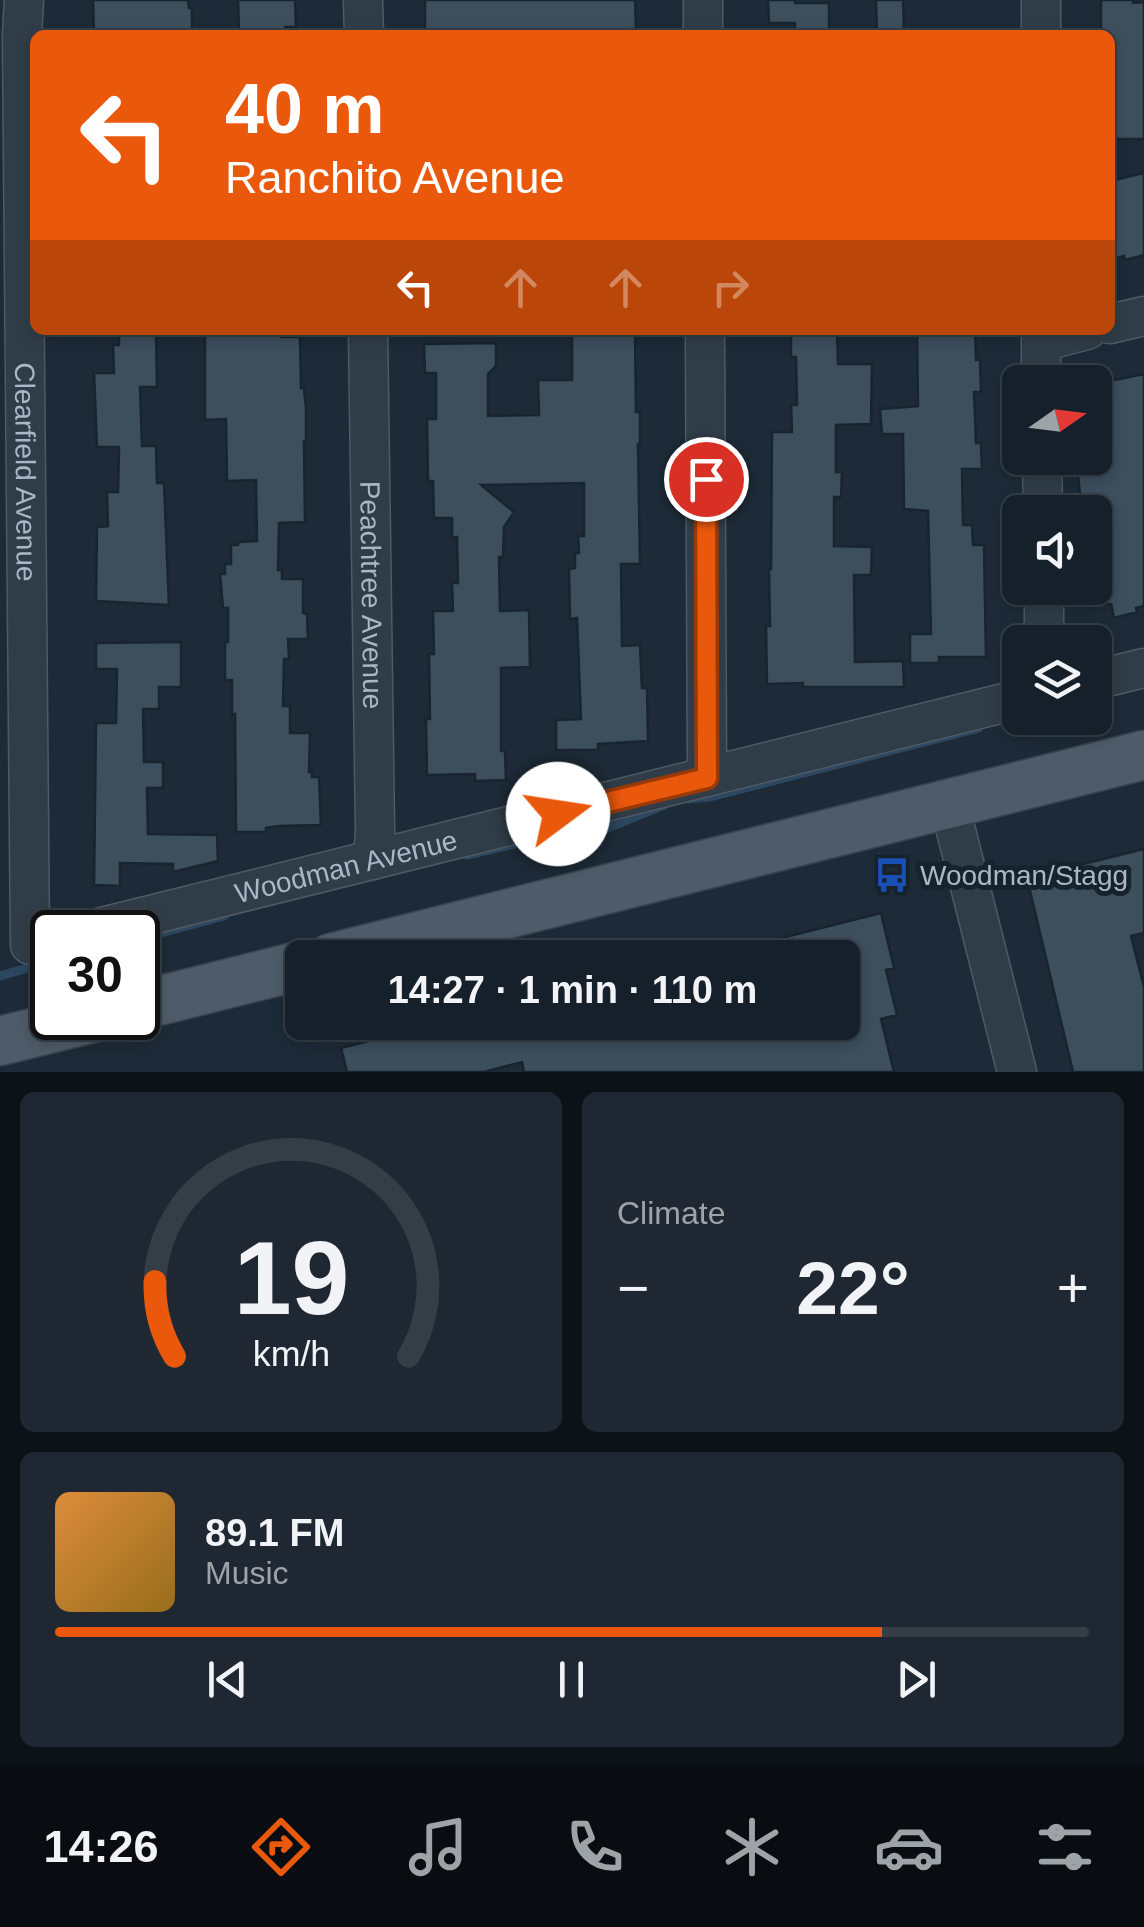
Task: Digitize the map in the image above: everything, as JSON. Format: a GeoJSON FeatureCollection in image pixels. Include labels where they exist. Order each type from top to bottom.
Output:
{"type":"FeatureCollection","features":[{"type":"Feature","properties":{"kind":"main road"},"geometry":{"type":"LineString","coordinates":[[403,940],[1144,755]]}},
{"type":"Feature","properties":{"kind":"main road"},"geometry":{"type":"LineString","coordinates":[[160,1000],[285,969]]}},
{"type":"Feature","properties":{"kind":"main road"},"geometry":{"type":"LineString","coordinates":[[0,1041],[30,1034]]}},
{"type":"Feature","properties":{"kind":"street","name":"Clearfield Avenue"},"geometry":{"type":"LineString","coordinates":[[24,0],[28,946]]}},
{"type":"Feature","properties":{"kind":"street"},"geometry":{"type":"LineString","coordinates":[[363,0],[364,30]]}},
{"type":"Feature","properties":{"kind":"street"},"geometry":{"type":"LineString","coordinates":[[702,0],[703,30]]}},
{"type":"Feature","properties":{"kind":"street"},"geometry":{"type":"LineString","coordinates":[[1041,0],[1041,30]]}},
{"type":"Feature","properties":{"kind":"street"},"geometry":{"type":"LineString","coordinates":[[1115,323],[1144,316]]}},
{"type":"Feature","properties":{"kind":"street","name":"Peachtree Avenue"},"geometry":{"type":"LineString","coordinates":[[368,335],[373,860]]}},
{"type":"Feature","properties":{"kind":"street"},"geometry":{"type":"LineString","coordinates":[[705,335],[707,778]]}},
{"type":"Feature","properties":{"kind":"street"},"geometry":{"type":"LineString","coordinates":[[1041,336],[1041,365]]}},
{"type":"Feature","properties":{"kind":"street"},"geometry":{"type":"LineString","coordinates":[[1112,676],[1144,668]]}},
{"type":"Feature","properties":{"kind":"street","name":"Woodman Avenue"},"geometry":{"type":"LineString","coordinates":[[160,913],[1002,704]]}},
{"type":"Feature","properties":{"kind":"street"},"geometry":{"type":"LineString","coordinates":[[949,804],[1017,1072]]}},
{"type":"Feature","properties":{"kind":"building"},"geometry":{"type":"Polygon","coordinates":[[[93,0],[188,0],[192,8],[192,30],[94,30],[93,0]]]}},
{"type":"Feature","properties":{"kind":"building"},"geometry":{"type":"Polygon","coordinates":[[[238,0],[295,0],[296,27],[239,30],[238,0]]]}},
{"type":"Feature","properties":{"kind":"building"},"geometry":{"type":"Polygon","coordinates":[[[425,0],[635,0],[636,29],[425,30],[425,0]]]}},
{"type":"Feature","properties":{"kind":"building"},"geometry":{"type":"Polygon","coordinates":[[[768,0],[829,3],[829,30],[795,30],[795,23],[769,23],[768,0]]]}},
{"type":"Feature","properties":{"kind":"building"},"geometry":{"type":"Polygon","coordinates":[[[876,0],[903,0],[904,30],[877,30],[876,0]]]}},
{"type":"Feature","properties":{"kind":"building"},"geometry":{"type":"Polygon","coordinates":[[[1101,0],[1144,2],[1144,139],[1115,139],[1115,30],[1101,30],[1101,0]]]}},
{"type":"Feature","properties":{"kind":"building"},"geometry":{"type":"Polygon","coordinates":[[[1144,173],[1144,255],[1125,260],[1124,256],[1115,259],[1115,180],[1144,173]]]}},
{"type":"Feature","properties":{"kind":"building"},"geometry":{"type":"Polygon","coordinates":[[[119,335],[156,335],[157,387],[140,387],[142,446],[156,446],[157,483],[164,483],[169,605],[96,601],[97,527],[108,526],[107,492],[118,492],[119,447],[97,447],[94,373],[114,373],[113,345],[119,345],[119,335]]]}},
{"type":"Feature","properties":{"kind":"building"},"geometry":{"type":"Polygon","coordinates":[[[205,335],[300,337],[301,388],[306,409],[305,522],[279,523],[278,570],[282,570],[282,579],[303,579],[308,639],[288,639],[283,706],[290,706],[290,733],[310,733],[309,772],[312,777],[319,777],[321,825],[236,832],[235,714],[232,715],[232,680],[225,680],[228,608],[223,608],[220,574],[225,574],[225,564],[231,564],[231,545],[257,541],[256,480],[227,481],[226,419],[205,420],[205,335]]]}},
{"type":"Feature","properties":{"kind":"building"},"geometry":{"type":"Polygon","coordinates":[[[572,335],[635,335],[636,412],[640,412],[640,564],[621,564],[622,646],[640,645],[642,688],[647,688],[648,741],[598,744],[598,750],[556,750],[556,720],[581,719],[577,618],[570,619],[569,569],[575,568],[578,536],[584,536],[584,483],[481,485],[514,512],[504,527],[503,557],[499,557],[500,611],[529,610],[530,667],[501,668],[501,751],[505,751],[506,780],[475,781],[475,774],[427,775],[426,719],[430,719],[433,611],[453,611],[452,583],[458,583],[457,537],[452,538],[452,518],[434,518],[433,481],[428,481],[427,419],[436,419],[436,373],[425,373],[424,344],[496,343],[496,366],[488,374],[488,416],[539,415],[538,380],[572,380],[572,335]]]}},
{"type":"Feature","properties":{"kind":"building"},"geometry":{"type":"Polygon","coordinates":[[[791,335],[837,335],[838,364],[872,364],[871,424],[836,425],[836,472],[842,472],[841,497],[834,497],[834,546],[872,547],[871,575],[854,575],[855,662],[903,661],[904,687],[767,684],[772,432],[792,432],[791,405],[797,405],[796,357],[791,357],[791,335]]]}},
{"type":"Feature","properties":{"kind":"building"},"geometry":{"type":"Polygon","coordinates":[[[917,335],[975,335],[981,392],[974,392],[976,443],[981,443],[982,469],[962,469],[963,525],[972,525],[973,545],[984,545],[986,657],[939,657],[939,663],[910,663],[910,634],[931,634],[928,511],[904,509],[903,434],[882,434],[880,409],[918,406],[917,335]]]}},
{"type":"Feature","properties":{"kind":"building"},"geometry":{"type":"Polygon","coordinates":[[[1144,374],[1144,606],[1114,618],[1112,495],[1080,495],[1078,475],[1112,475],[1112,381],[1144,374]]]}},
{"type":"Feature","properties":{"kind":"building"},"geometry":{"type":"Polygon","coordinates":[[[181,642],[181,687],[159,687],[159,709],[143,709],[144,762],[163,762],[163,788],[147,788],[148,834],[217,835],[218,861],[173,872],[173,864],[120,863],[120,886],[94,885],[96,723],[116,723],[117,669],[96,669],[96,643],[181,642]]]}},
{"type":"Feature","properties":{"kind":"building"},"geometry":{"type":"Polygon","coordinates":[[[1144,849],[1144,933],[1131,936],[1144,987],[1144,1072],[1073,1072],[1027,878],[1144,849]]]}},
{"type":"Feature","properties":{"kind":"building"},"geometry":{"type":"Polygon","coordinates":[[[881,913],[894,968],[886,970],[897,1015],[881,1019],[894,1072],[524,1072],[522,1062],[484,1072],[347,1072],[341,1048],[373,1040],[860,1040],[860,940],[774,940],[881,913]]]}},
{"type":"Feature","properties":{"kind":"waterway"},"geometry":{"type":"LineString","coordinates":[[688,799],[710,797],[979,728]]}},
{"type":"Feature","properties":{"kind":"waterway"},"geometry":{"type":"LineString","coordinates":[[467,855],[563,833],[595,833],[664,805]]}},
{"type":"Feature","properties":{"kind":"waterway"},"geometry":{"type":"LineString","coordinates":[[160,933],[224,916]]}},
{"type":"Feature","properties":{"kind":"waterway"},"geometry":{"type":"LineString","coordinates":[[0,976],[30,967]]}},
{"type":"Feature","properties":{"kind":"place","name":"Woodman/Stagg"},"geometry":{"type":"Point","coordinates":[892,875]}},
{"type":"Feature","properties":{"kind":"route"},"geometry":{"type":"LineString","coordinates":[[558,814],[707,778],[706,479]]}}]}
